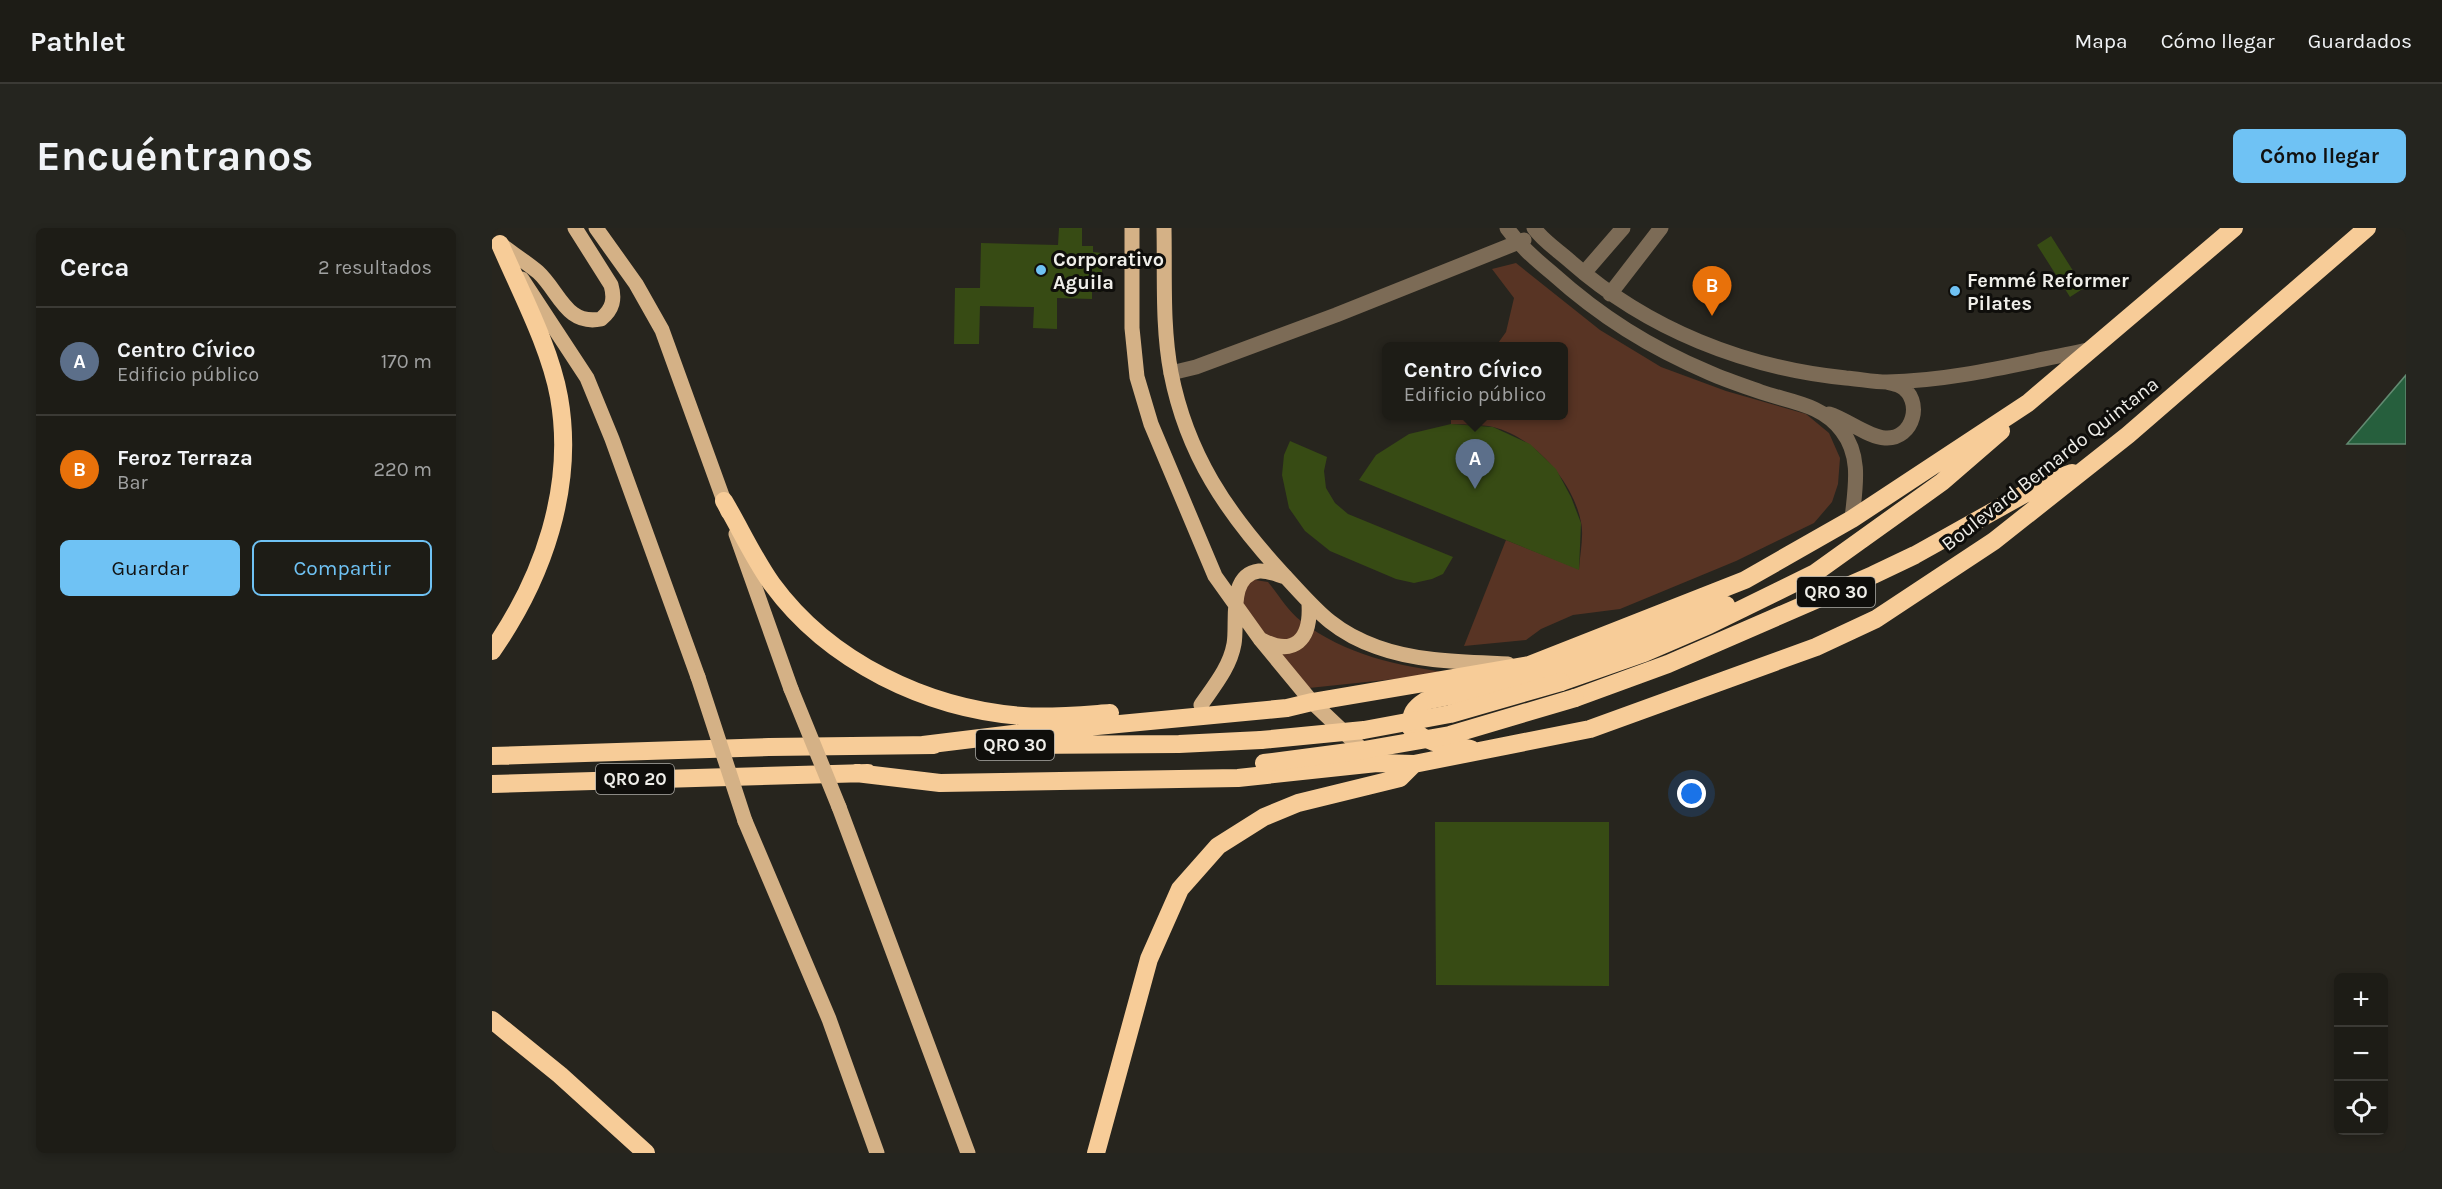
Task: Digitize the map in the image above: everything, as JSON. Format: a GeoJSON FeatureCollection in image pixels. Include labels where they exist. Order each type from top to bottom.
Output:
{"type":"FeatureCollection","features":[{"type":"Feature","properties":{"kind":"highway","name":"QRO 30"},"geometry":{"type":"LineString","coordinates":[[769,747],[1179,744],[1344,733],[1450,714],[1561,682],[1644,653],[1709,625],[1815,573],[1942,482],[1987,445],[2028,403],[2234,228]]}},
{"type":"Feature","properties":{"kind":"highway","name":"Boulevard Bernardo Quintana"},"geometry":{"type":"LineString","coordinates":[[856,773],[940,783],[1238,778],[1377,763],[1414,764],[1590,729],[1816,647],[1876,619],[1994,541],[2136,428],[2367,228]]}},
{"type":"Feature","properties":{"kind":"highway"},"geometry":{"type":"LineString","coordinates":[[492,651],[526,596],[549,536],[562,480],[563,436],[559,396],[548,358],[496,239]]}},
{"type":"Feature","properties":{"kind":"highway","name":"QRO 30"},"geometry":{"type":"LineString","coordinates":[[1312,702],[1529,665],[1745,580],[1852,519],[2028,403]]}},
{"type":"Feature","properties":{"kind":"highway","name":"QRO 30"},"geometry":{"type":"LineString","coordinates":[[777,774],[1239,766],[1364,750],[1450,735],[1575,698],[1668,664],[1873,575],[1915,555],[2044,483],[2087,467]]}},
{"type":"Feature","properties":{"kind":"highway"},"geometry":{"type":"LineString","coordinates":[[724,501],[772,584],[816,634],[882,677],[950,704],[1024,716],[1100,713],[1273,699],[1312,702]]}},
{"type":"Feature","properties":{"kind":"highway"},"geometry":{"type":"LineString","coordinates":[[1484,751],[1432,744],[1411,728],[1410,718],[1415,708],[1425,701],[1534,679],[1731,603],[1745,580]]}},
{"type":"Feature","properties":{"kind":"highway"},"geometry":{"type":"LineString","coordinates":[[923,746],[1013,734],[1287,708],[1312,702]]}},
{"type":"Feature","properties":{"kind":"highway","name":"QRO 20"},"geometry":{"type":"LineString","coordinates":[[492,756],[769,747]]}},
{"type":"Feature","properties":{"kind":"highway"},"geometry":{"type":"LineString","coordinates":[[1096,1153],[1149,959],[1180,889],[1218,846],[1264,817],[1298,803],[1400,778],[1414,764]]}},
{"type":"Feature","properties":{"kind":"highway","name":"QRO 20"},"geometry":{"type":"LineString","coordinates":[[492,784],[777,774]]}},
{"type":"Feature","properties":{"kind":"highway"},"geometry":{"type":"LineString","coordinates":[[492,1020],[560,1075],[646,1153]]}},
{"type":"Feature","properties":{"kind":"main road"},"geometry":{"type":"LineString","coordinates":[[496,239],[539,273],[567,309],[576,316],[584,320],[601,319],[612,305],[614,295],[611,285],[575,228]]}},
{"type":"Feature","properties":{"kind":"main road"},"geometry":{"type":"LineString","coordinates":[[596,228],[636,284],[662,330],[791,689],[839,807],[968,1153]]}},
{"type":"Feature","properties":{"kind":"main road"},"geometry":{"type":"LineString","coordinates":[[1132,228],[1132,328],[1137,377],[1151,424],[1215,576],[1260,639],[1312,702],[1377,763]]}},
{"type":"Feature","properties":{"kind":"main road"},"geometry":{"type":"LineString","coordinates":[[1164,228],[1166,334],[1171,373],[1180,410],[1200,462],[1221,498],[1246,533],[1309,604],[1328,622],[1349,635],[1399,654],[1458,661],[1529,665]]}},
{"type":"Feature","properties":{"kind":"main road"},"geometry":{"type":"LineString","coordinates":[[496,239],[586,378],[612,440],[698,677],[745,821],[829,1019],[877,1153]]}},
{"type":"Feature","properties":{"kind":"main road"},"geometry":{"type":"LineString","coordinates":[[1201,705],[1223,673],[1234,645],[1236,607],[1241,583],[1253,572],[1261,570],[1286,577]]}},
{"type":"Feature","properties":{"kind":"main road"},"geometry":{"type":"LineString","coordinates":[[1260,639],[1283,647],[1292,646],[1298,642],[1306,633],[1310,622],[1309,604]]}},
{"type":"Feature","properties":{"kind":"street"},"geometry":{"type":"LineString","coordinates":[[1171,373],[1196,367],[1336,315],[1518,243],[1536,230],[1610,294],[1657,322],[1761,364],[1804,374],[1886,382],[1901,386],[1910,399],[1914,416],[1910,427],[1900,435],[1885,438],[1842,418],[1762,393],[1649,346],[1597,312],[1518,243],[1507,228]]}},
{"type":"Feature","properties":{"kind":"street"},"geometry":{"type":"LineString","coordinates":[[1584,273],[1623,228]]}},
{"type":"Feature","properties":{"kind":"street"},"geometry":{"type":"LineString","coordinates":[[1610,294],[1661,228]]}},
{"type":"Feature","properties":{"kind":"street"},"geometry":{"type":"LineString","coordinates":[[1886,382],[1982,372],[2093,349]]}},
{"type":"Feature","properties":{"kind":"street"},"geometry":{"type":"LineString","coordinates":[[1817,410],[1840,429],[1852,446],[1856,465],[1852,519]]}},
{"type":"Feature","properties":{"kind":"street"},"geometry":{"type":"LineString","coordinates":[[1377,763],[1400,778]]}},
{"type":"Feature","properties":{"kind":"shaded area"},"geometry":{"type":"Polygon","coordinates":[[[1516,263],[1600,330],[1661,367],[1726,391],[1806,414],[1829,433],[1840,458],[1838,484],[1832,502],[1814,523],[1736,561],[1620,609],[1573,615],[1541,629],[1526,640],[1464,646],[1506,540],[1579,569],[1582,539],[1581,522],[1570,491],[1537,451],[1523,440],[1493,427],[1451,424],[1451,420],[1568,420],[1568,342],[1499,342],[1506,332],[1514,298],[1492,269],[1516,263]]]}},
{"type":"Feature","properties":{"kind":"shaded area"},"geometry":{"type":"Polygon","coordinates":[[[2406,375],[2406,444],[2347,444],[2406,375]]]}},
{"type":"Feature","properties":{"kind":"shaded area"},"geometry":{"type":"Polygon","coordinates":[[[1249,579],[1268,582],[1296,617],[1318,633],[1354,651],[1412,667],[1452,673],[1309,688],[1239,606],[1249,579]]]}},
{"type":"Feature","properties":{"kind":"building","name":"Corporativo Aguila"},"geometry":{"type":"Polygon","coordinates":[[[1059,228],[1082,228],[1082,246],[1093,246],[1093,252],[1102,253],[1102,292],[1092,292],[1092,299],[1057,298],[1057,329],[1033,328],[1034,307],[980,306],[979,344],[954,344],[955,288],[980,288],[981,243],[1058,245],[1059,228]]]}},
{"type":"Feature","properties":{"kind":"building"},"geometry":{"type":"Polygon","coordinates":[[[2051,236],[2084,288],[2070,297],[2037,245],[2051,236]]]}},
{"type":"Feature","properties":{"kind":"building"},"geometry":{"type":"Polygon","coordinates":[[[1451,424],[1493,427],[1530,444],[1556,469],[1571,497],[1581,523],[1579,570],[1359,480],[1376,455],[1409,434],[1451,424]]]}},
{"type":"Feature","properties":{"kind":"building"},"geometry":{"type":"Polygon","coordinates":[[[1290,441],[1327,457],[1324,471],[1326,488],[1335,503],[1348,514],[1453,557],[1443,574],[1414,583],[1396,579],[1330,551],[1305,531],[1289,508],[1282,475],[1284,455],[1290,441]]]}},
{"type":"Feature","properties":{"kind":"building"},"geometry":{"type":"Polygon","coordinates":[[[1435,822],[1609,822],[1609,986],[1436,985],[1435,822]]]}},
{"type":"Feature","properties":{"kind":"place","name":"Corporativo Aguila"},"geometry":{"type":"Point","coordinates":[1041,270]}},
{"type":"Feature","properties":{"kind":"place","name":"Femmé Reformer Pilates"},"geometry":{"type":"Point","coordinates":[1955,291]}},
{"type":"Feature","properties":{"kind":"place","name":"Feroz Terraza"},"geometry":{"type":"Point","coordinates":[1712,316]}},
{"type":"Feature","properties":{"kind":"place","name":"Centro Cívico"},"geometry":{"type":"Point","coordinates":[1475,489]}}]}
